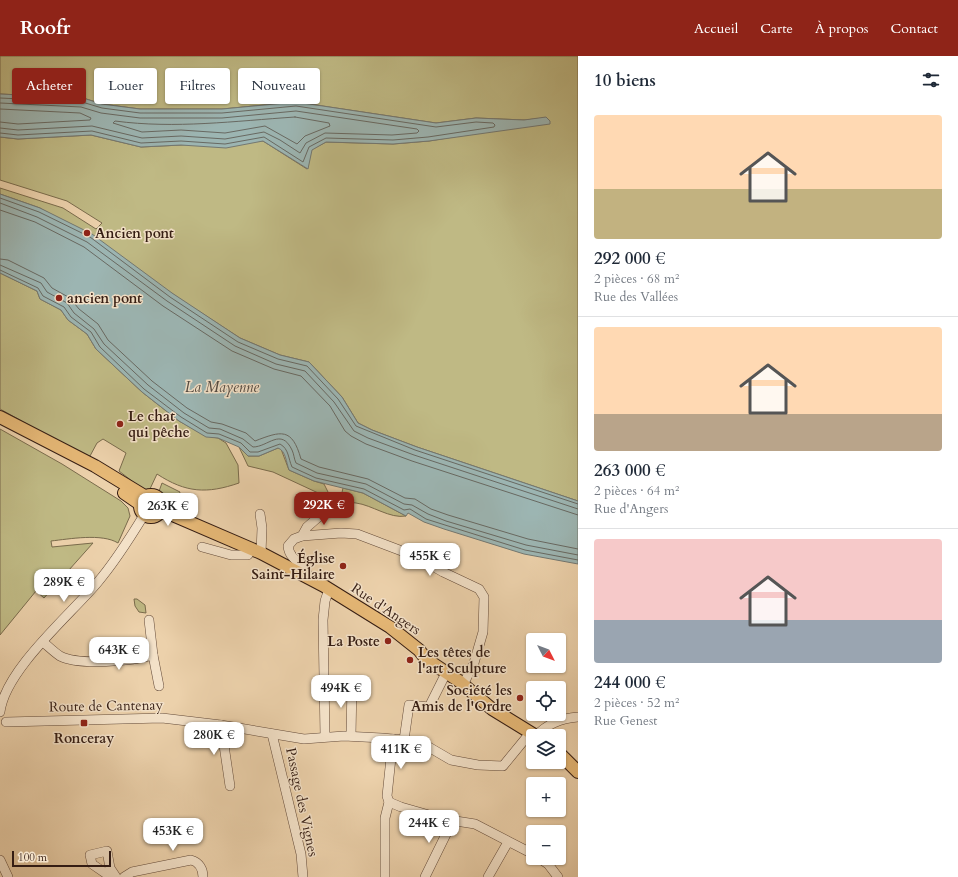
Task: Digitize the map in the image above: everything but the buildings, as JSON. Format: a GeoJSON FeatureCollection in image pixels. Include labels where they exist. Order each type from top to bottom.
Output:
{"type":"FeatureCollection","features":[{"type":"Feature","properties":{"kind":"main road"},"geometry":{"type":"LineString","coordinates":[[0,417],[95,466],[143,505],[154,517],[162,509]]}},
{"type":"Feature","properties":{"kind":"main road","name":"Rue d'Angers"},"geometry":{"type":"LineString","coordinates":[[143,505],[157,497],[161,502],[162,509],[175,516],[256,551],[307,576],[390,627],[419,650],[426,659],[463,685],[492,709],[526,730]]}},
{"type":"Feature","properties":{"kind":"main road"},"geometry":{"type":"LineString","coordinates":[[566,760],[578,772]]}},
{"type":"Feature","properties":{"kind":"street"},"geometry":{"type":"LineString","coordinates":[[0,712],[1,706],[12,681],[43,642],[97,583],[143,505]]}},
{"type":"Feature","properties":{"kind":"street"},"geometry":{"type":"LineString","coordinates":[[302,536],[307,527],[331,506],[343,508]]}},
{"type":"Feature","properties":{"kind":"street"},"geometry":{"type":"LineString","coordinates":[[202,547],[231,555],[248,556],[256,551],[262,528],[260,514]]}},
{"type":"Feature","properties":{"kind":"street"},"geometry":{"type":"LineString","coordinates":[[307,576],[306,569],[288,552],[288,546],[294,539],[302,536],[341,533],[367,537],[415,556],[443,572],[479,589],[484,597],[483,632],[479,649],[463,685]]}},
{"type":"Feature","properties":{"kind":"street"},"geometry":{"type":"LineString","coordinates":[[325,736],[323,620],[325,601],[329,589]]}},
{"type":"Feature","properties":{"kind":"street"},"geometry":{"type":"LineString","coordinates":[[149,620],[153,655],[159,686]]}},
{"type":"Feature","properties":{"kind":"street"},"geometry":{"type":"LineString","coordinates":[[43,642],[60,656],[68,659],[107,662],[153,655]]}},
{"type":"Feature","properties":{"kind":"street"},"geometry":{"type":"LineString","coordinates":[[404,740],[409,705],[430,707],[446,673]]}},
{"type":"Feature","properties":{"kind":"street"},"geometry":{"type":"LineString","coordinates":[[351,736],[352,683]]}},
{"type":"Feature","properties":{"kind":"street"},"geometry":{"type":"LineString","coordinates":[[544,729],[554,723],[568,718],[578,717]]}},
{"type":"Feature","properties":{"kind":"street","name":"Route de Cantenay"},"geometry":{"type":"LineString","coordinates":[[2,721],[162,718],[221,725],[304,739],[325,736],[351,736],[404,740],[427,746],[451,760],[478,765],[502,766],[526,743]]}},
{"type":"Feature","properties":{"kind":"street"},"geometry":{"type":"LineString","coordinates":[[221,725],[230,786]]}},
{"type":"Feature","properties":{"kind":"street","name":"Passage des Vignes"},"geometry":{"type":"LineString","coordinates":[[272,734],[301,854],[303,877]]}},
{"type":"Feature","properties":{"kind":"street"},"geometry":{"type":"LineString","coordinates":[[385,877],[385,818],[389,802],[387,796],[393,739]]}},
{"type":"Feature","properties":{"kind":"street"},"geometry":{"type":"LineString","coordinates":[[389,802],[401,807],[475,824],[526,851]]}},
{"type":"Feature","properties":{"kind":"street"},"geometry":{"type":"LineString","coordinates":[[425,877],[453,820]]}},
{"type":"Feature","properties":{"kind":"street"},"geometry":{"type":"LineString","coordinates":[[488,877],[508,842]]}},
{"type":"Feature","properties":{"kind":"street"},"geometry":{"type":"LineString","coordinates":[[0,860],[8,877]]}},
{"type":"Feature","properties":{"kind":"street"},"geometry":{"type":"LineString","coordinates":[[124,877],[132,872],[191,860],[199,864],[203,877]]}},
{"type":"Feature","properties":{"kind":"street"},"geometry":{"type":"LineString","coordinates":[[549,865],[558,877]]}},
{"type":"Feature","properties":{"kind":"shaded area"},"geometry":{"type":"Polygon","coordinates":[[[0,56],[578,56],[578,501],[417,447],[372,430],[358,423],[342,397],[309,362],[280,355],[240,338],[40,208],[0,194],[0,188],[63,208],[96,229],[102,223],[67,201],[0,180],[0,137],[18,139],[91,135],[141,147],[263,141],[307,169],[311,150],[326,142],[393,144],[429,141],[550,121],[546,118],[524,120],[476,118],[436,123],[309,104],[320,104],[320,68],[238,68],[238,104],[275,104],[222,109],[140,109],[102,104],[157,104],[157,68],[94,68],[94,101],[86,99],[86,68],[12,68],[12,95],[0,94],[0,56]]]}},
{"type":"Feature","properties":{"kind":"shaded area"},"geometry":{"type":"Polygon","coordinates":[[[0,273],[37,291],[40,299],[61,310],[68,320],[87,334],[96,349],[142,392],[179,421],[206,436],[218,438],[226,443],[238,465],[239,483],[217,489],[197,490],[178,485],[157,474],[149,491],[141,488],[119,471],[126,453],[103,439],[97,443],[90,456],[81,454],[0,409],[0,273]]]}},
{"type":"Feature","properties":{"kind":"shaded area"},"geometry":{"type":"Polygon","coordinates":[[[0,429],[62,464],[121,501],[128,508],[130,516],[118,543],[95,537],[51,541],[52,547],[93,543],[44,598],[36,591],[0,635],[0,429]]]}},
{"type":"Feature","properties":{"kind":"shaded area"},"geometry":{"type":"Polygon","coordinates":[[[239,447],[248,456],[259,456],[278,448],[281,449],[289,470],[324,484],[330,496],[329,498],[273,472],[248,466],[239,447]]]}},
{"type":"Feature","properties":{"kind":"shaded area"},"geometry":{"type":"Polygon","coordinates":[[[162,483],[180,492],[174,511],[169,508],[158,494],[162,483]]]}},
{"type":"Feature","properties":{"kind":"shaded area"},"geometry":{"type":"Polygon","coordinates":[[[343,488],[363,493],[406,516],[394,516],[362,504],[340,501],[343,488]]]}},
{"type":"Feature","properties":{"kind":"shaded area"},"geometry":{"type":"Polygon","coordinates":[[[134,599],[137,599],[145,605],[146,613],[139,612],[135,606],[134,599]]]}},
{"type":"Feature","properties":{"kind":"water"},"geometry":{"type":"Polygon","coordinates":[[[0,94],[12,95],[12,104],[86,104],[86,99],[94,101],[94,104],[140,109],[222,109],[275,104],[309,104],[436,123],[476,118],[524,120],[546,117],[550,121],[550,124],[429,141],[393,144],[326,142],[312,150],[308,169],[263,141],[226,148],[181,145],[141,147],[91,135],[18,139],[0,137],[0,94]]]}},
{"type":"Feature","properties":{"kind":"water","name":"La Mayenne"},"geometry":{"type":"Polygon","coordinates":[[[0,194],[40,208],[92,234],[172,293],[240,338],[280,355],[309,362],[342,397],[358,423],[372,430],[417,447],[578,501],[578,564],[524,554],[424,522],[408,513],[406,516],[363,493],[314,481],[289,470],[281,449],[278,448],[259,456],[248,456],[239,447],[218,438],[206,437],[179,421],[142,392],[96,349],[87,334],[68,320],[61,310],[40,299],[37,291],[0,273],[0,194]]]}},
{"type":"Feature","properties":{"kind":"place","name":"Ancien pont"},"geometry":{"type":"Point","coordinates":[87,233]}},
{"type":"Feature","properties":{"kind":"place","name":"ancien pont"},"geometry":{"type":"Point","coordinates":[59,298]}},
{"type":"Feature","properties":{"kind":"place","name":"Le chat qui pêche"},"geometry":{"type":"Point","coordinates":[120,424]}},
{"type":"Feature","properties":{"kind":"place","name":"Église Saint-Hilaire"},"geometry":{"type":"Point","coordinates":[343,566]}},
{"type":"Feature","properties":{"kind":"place","name":"La Poste"},"geometry":{"type":"Point","coordinates":[388,641]}},
{"type":"Feature","properties":{"kind":"place","name":"Les têtes de l'art Sculpture"},"geometry":{"type":"Point","coordinates":[410,660]}},
{"type":"Feature","properties":{"kind":"place","name":"Société les Amis de l'Ordre"},"geometry":{"type":"Point","coordinates":[520,698]}},
{"type":"Feature","properties":{"kind":"place","name":"Ronceray"},"geometry":{"type":"Point","coordinates":[84,723]}}]}
